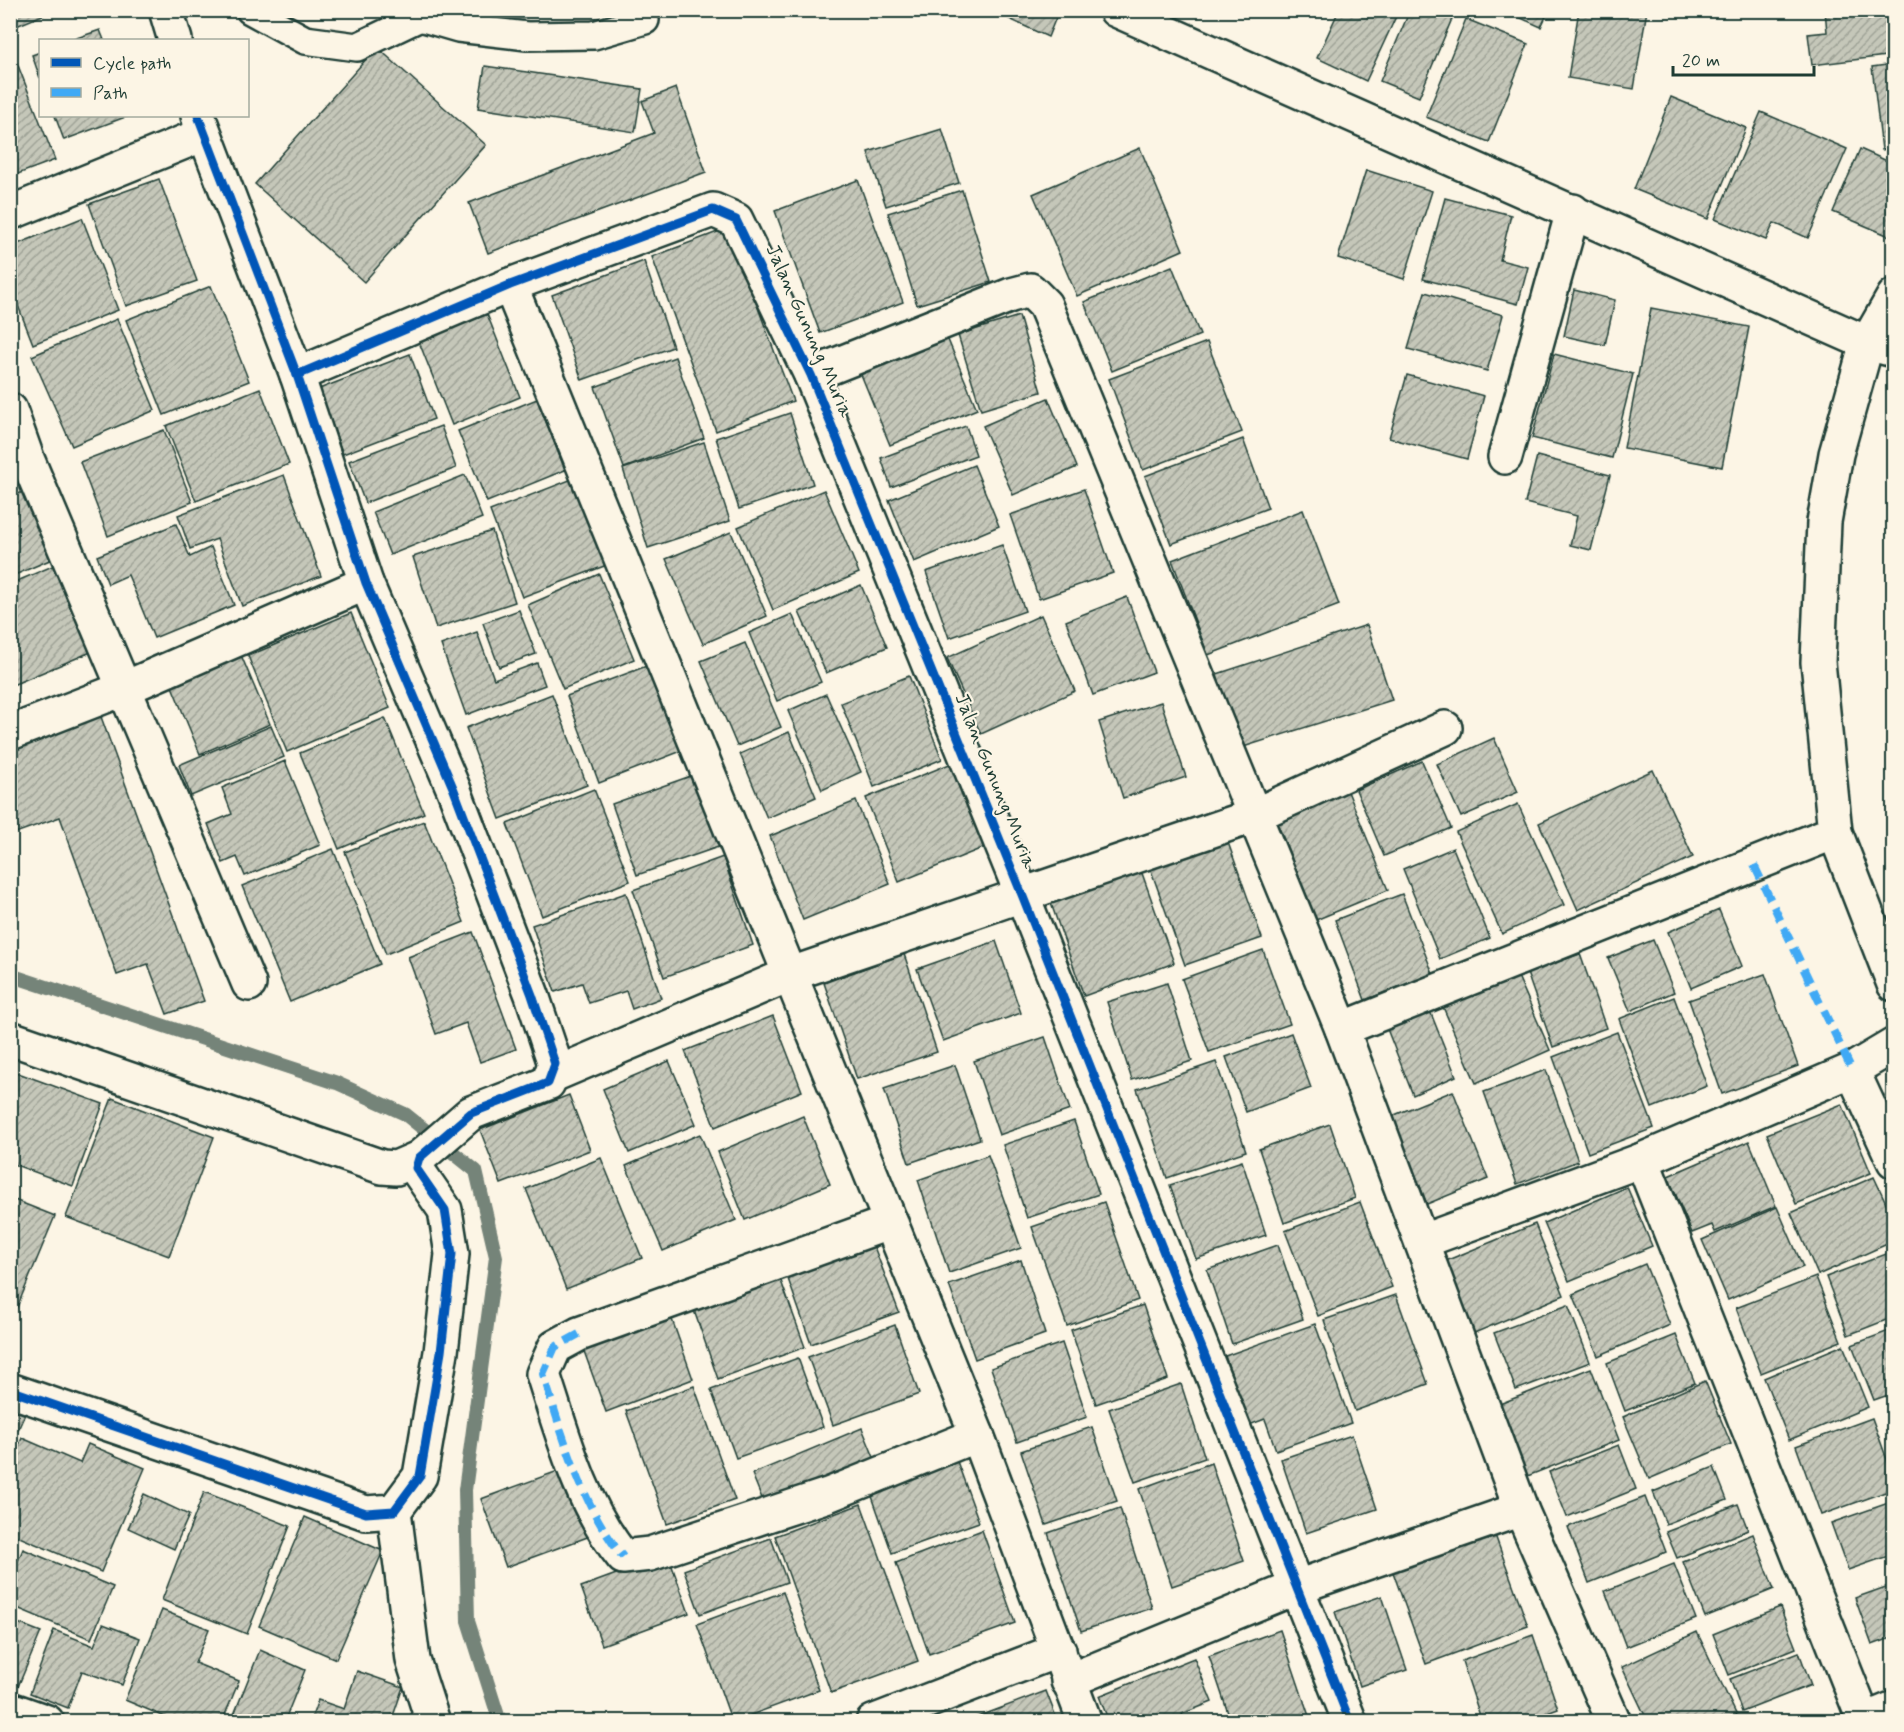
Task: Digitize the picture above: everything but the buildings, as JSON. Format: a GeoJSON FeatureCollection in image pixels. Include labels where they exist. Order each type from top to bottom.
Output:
{"type":"FeatureCollection","features":[{"type":"Feature","properties":{"kind":"street"},"geometry":{"type":"LineString","coordinates":[[166,10],[175,39]]}},
{"type":"Feature","properties":{"kind":"street"},"geometry":{"type":"LineString","coordinates":[[1116,10],[1880,346]]}},
{"type":"Feature","properties":{"kind":"street"},"geometry":{"type":"LineString","coordinates":[[10,213],[201,124],[297,375],[366,583],[454,790],[532,995],[555,1064],[553,1075],[548,1083],[471,1113],[423,1154],[396,1168],[382,1167],[10,1038]]}},
{"type":"Feature","properties":{"kind":"street","name":"Jalan Gunung Muria"},"geometry":{"type":"LineString","coordinates":[[297,375],[510,285],[713,210],[736,220],[811,375],[1023,897],[1350,1722]]}},
{"type":"Feature","properties":{"kind":"street"},"geometry":{"type":"LineString","coordinates":[[1505,457],[1573,211]]}},
{"type":"Feature","properties":{"kind":"street"},"geometry":{"type":"LineString","coordinates":[[510,285],[977,1435],[1085,1722]]}},
{"type":"Feature","properties":{"kind":"street"},"geometry":{"type":"LineString","coordinates":[[811,375],[1030,290],[1045,304],[1342,1029],[1423,1241],[1521,1509],[1614,1722]]}},
{"type":"Feature","properties":{"kind":"street"},"geometry":{"type":"LineString","coordinates":[[1893,296],[1880,346],[1836,454],[1824,522],[1818,662],[1836,832],[1893,984]]}},
{"type":"Feature","properties":{"kind":"street"},"geometry":{"type":"LineString","coordinates":[[10,410],[19,464],[123,689],[249,984]]}},
{"type":"Feature","properties":{"kind":"street"},"geometry":{"type":"LineString","coordinates":[[10,733],[123,689],[366,583]]}},
{"type":"Feature","properties":{"kind":"street"},"geometry":{"type":"LineString","coordinates":[[553,1075],[791,974],[1023,897],[1253,816],[1445,729]]}},
{"type":"Feature","properties":{"kind":"street"},"geometry":{"type":"LineString","coordinates":[[1342,1029],[1836,832]]}},
{"type":"Feature","properties":{"kind":"street"},"geometry":{"type":"LineString","coordinates":[[1423,1241],[1642,1160],[1852,1070],[1893,1046]]}},
{"type":"Feature","properties":{"kind":"street"},"geometry":{"type":"LineString","coordinates":[[1852,1070],[1893,1161]]}},
{"type":"Feature","properties":{"kind":"street"},"geometry":{"type":"LineString","coordinates":[[423,1154],[417,1168],[445,1210],[452,1254],[441,1352],[420,1476],[394,1511],[413,1660],[433,1722]]}},
{"type":"Feature","properties":{"kind":"street"},"geometry":{"type":"LineString","coordinates":[[1642,1160],[1862,1721],[1893,1708]]}},
{"type":"Feature","properties":{"kind":"street"},"geometry":{"type":"LineString","coordinates":[[891,1222],[579,1334],[555,1347],[543,1374],[568,1453],[605,1535],[623,1557],[650,1554],[828,1495],[977,1435]]}},
{"type":"Feature","properties":{"kind":"street"},"geometry":{"type":"LineString","coordinates":[[10,1390],[366,1513],[394,1511]]}},
{"type":"Feature","properties":{"kind":"street"},"geometry":{"type":"LineString","coordinates":[[1068,1681],[1297,1587],[1521,1509]]}},
{"type":"Feature","properties":{"kind":"street"},"geometry":{"type":"LineString","coordinates":[[873,1722],[1059,1650]]}},
{"type":"Feature","properties":{"kind":"street"},"geometry":{"type":"LineString","coordinates":[[10,1709],[47,1722]]}},
{"type":"Feature","properties":{"kind":"lane"},"geometry":{"type":"LineString","coordinates":[[250,10],[305,40],[357,47],[418,14],[458,28],[527,36],[594,35],[645,20]]}},
{"type":"Feature","properties":{"kind":"waterway"},"geometry":{"type":"LineString","coordinates":[[10,975],[337,1083],[405,1114],[476,1171],[496,1257],[465,1490],[468,1621],[500,1722]]}},
{"type":"Feature","properties":{"kind":"marked path"},"geometry":{"type":"LineString","coordinates":[[1754,865],[1852,1070]]}},
{"type":"Feature","properties":{"kind":"marked path"},"geometry":{"type":"LineString","coordinates":[[579,1334],[555,1347],[543,1374],[566,1445],[585,1493],[608,1537],[623,1557]]}},
{"type":"Feature","properties":{"kind":"cycle path"},"geometry":{"type":"LineString","coordinates":[[10,1390],[366,1513],[394,1511],[420,1476],[441,1352],[452,1254],[445,1210],[416,1168],[419,1158],[471,1113],[548,1083],[555,1064],[532,995],[454,790],[366,583],[297,375],[198,117]]}},
{"type":"Feature","properties":{"kind":"cycle path"},"geometry":{"type":"LineString","coordinates":[[297,375],[510,285],[713,210],[736,220],[811,375],[1023,897],[1350,1722]]}}]}
